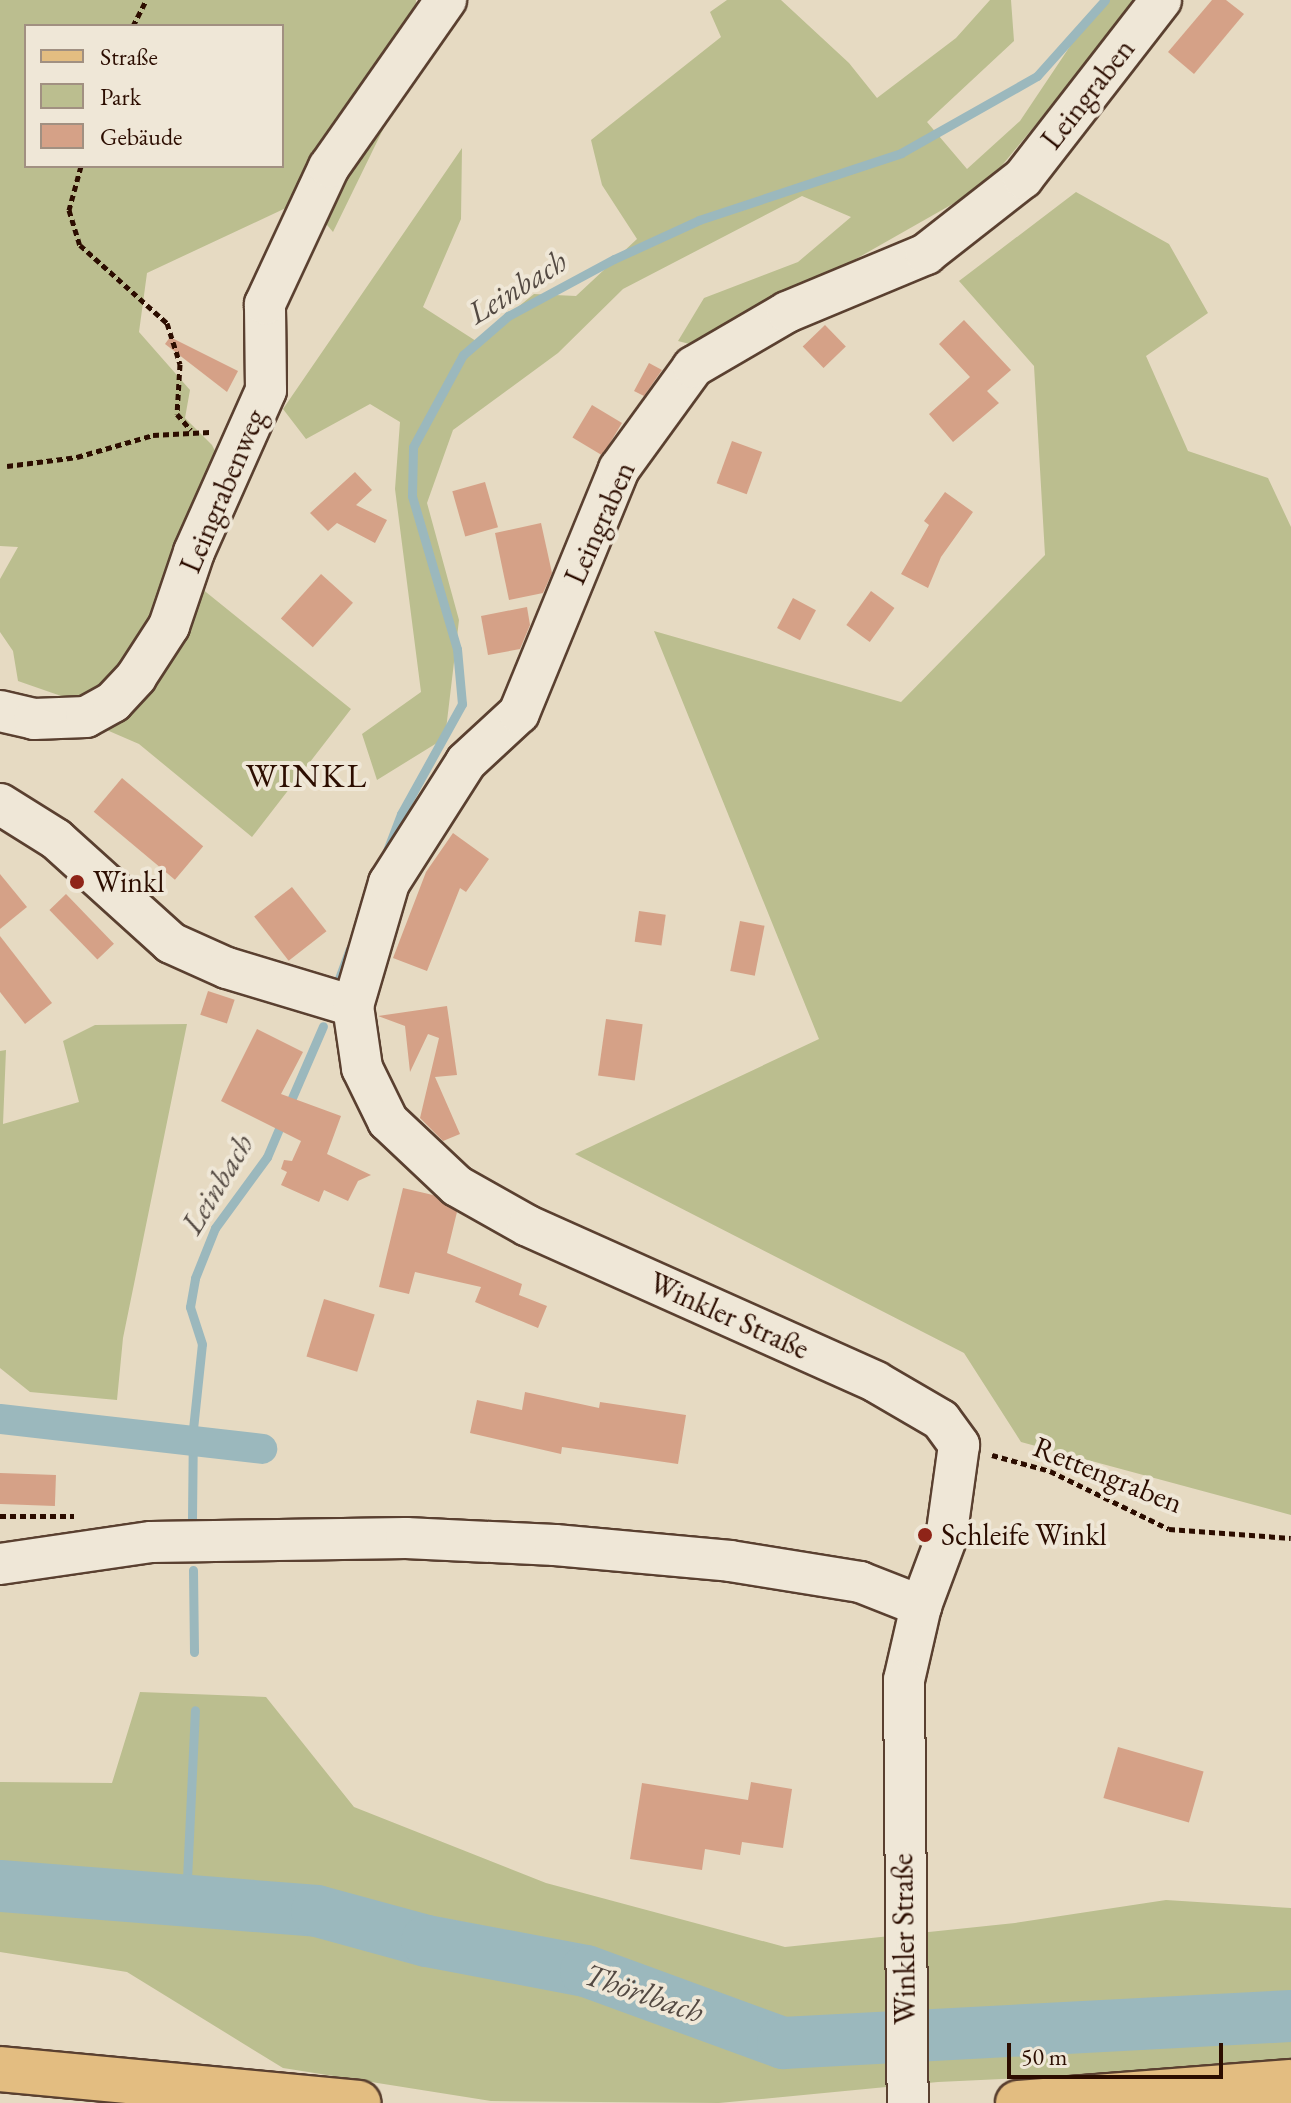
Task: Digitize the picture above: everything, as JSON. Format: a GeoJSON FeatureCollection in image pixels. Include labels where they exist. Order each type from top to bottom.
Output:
{"type":"FeatureCollection","features":[{"type":"Feature","properties":{"kind":"main road"},"geometry":{"type":"LineString","coordinates":[[0,2069],[358,2103]]}},
{"type":"Feature","properties":{"kind":"main road"},"geometry":{"type":"LineString","coordinates":[[1018,2103],[1291,2082]]}},
{"type":"Feature","properties":{"kind":"street","name":"Leingrabenweg"},"geometry":{"type":"LineString","coordinates":[[0,711],[34,719],[86,717],[113,702],[136,677],[169,626],[194,552],[244,446],[266,390],[265,304],[329,167],[446,0]]}},
{"type":"Feature","properties":{"kind":"street","name":"Leingraben"},"geometry":{"type":"LineString","coordinates":[[353,1006],[389,883],[466,762],[519,713],[619,469],[693,367],[787,312],[926,254],[1023,178],[1161,0]]}},
{"type":"Feature","properties":{"kind":"street"},"geometry":{"type":"LineString","coordinates":[[0,804],[56,839],[171,943],[227,968],[353,1006]]}},
{"type":"Feature","properties":{"kind":"street","name":"Winkler Straße"},"geometry":{"type":"LineString","coordinates":[[353,1006],[362,1068],[388,1121],[457,1186],[528,1226],[876,1382],[941,1420],[959,1445],[946,1539],[921,1606],[904,1680],[902,1936],[908,2100]]}},
{"type":"Feature","properties":{"kind":"street"},"geometry":{"type":"LineString","coordinates":[[0,1564],[151,1542],[451,1540],[730,1561],[860,1582],[921,1606]]}},
{"type":"Feature","properties":{"kind":"path"},"geometry":{"type":"LineString","coordinates":[[134,24],[146,0]]}},
{"type":"Feature","properties":{"kind":"path"},"geometry":{"type":"LineString","coordinates":[[80,168],[69,210],[80,245],[167,323],[180,364],[177,414],[191,430]]}},
{"type":"Feature","properties":{"kind":"path"},"geometry":{"type":"LineString","coordinates":[[7,466],[77,457],[191,430],[226,434],[244,446]]}},
{"type":"Feature","properties":{"kind":"path","name":"Rettengraben"},"geometry":{"type":"LineString","coordinates":[[959,1445],[1050,1471],[1169,1529],[1291,1538]]}},
{"type":"Feature","properties":{"kind":"green space"},"geometry":{"type":"Polygon","coordinates":[[[0,0],[416,0],[412,70],[333,232],[305,199],[147,273],[139,332],[190,390],[185,418],[212,445],[222,465],[156,631],[87,705],[18,681],[13,651],[0,632],[0,579],[18,547],[0,546],[0,0]]]}},
{"type":"Feature","properties":{"kind":"green space"},"geometry":{"type":"Polygon","coordinates":[[[727,0],[781,0],[849,63],[877,98],[956,38],[990,0],[1011,0],[1014,41],[927,122],[967,169],[1020,121],[1101,0],[1138,0],[986,185],[701,347],[678,341],[704,298],[798,262],[851,217],[802,196],[623,289],[558,353],[453,430],[427,503],[459,620],[445,738],[377,780],[362,734],[421,692],[395,489],[400,422],[370,404],[306,439],[283,409],[462,148],[461,219],[423,307],[476,341],[534,294],[576,296],[637,239],[602,185],[591,140],[721,37],[710,12],[727,0]]]}},
{"type":"Feature","properties":{"kind":"green space"},"geometry":{"type":"Polygon","coordinates":[[[1076,192],[1169,244],[1208,313],[1146,356],[1188,451],[1268,478],[1291,527],[1291,1515],[1021,1442],[964,1353],[575,1154],[819,1039],[654,631],[901,702],[1045,555],[1034,366],[959,281],[1076,192]]]}},
{"type":"Feature","properties":{"kind":"green space"},"geometry":{"type":"Polygon","coordinates":[[[196,584],[351,709],[252,837],[139,744],[102,728],[196,584]]]}},
{"type":"Feature","properties":{"kind":"green space"},"geometry":{"type":"Polygon","coordinates":[[[187,1024],[123,1338],[117,1400],[30,1392],[0,1368],[0,1051],[6,1050],[3,1124],[79,1102],[63,1041],[95,1025],[187,1024]]]}},
{"type":"Feature","properties":{"kind":"green space"},"geometry":{"type":"Polygon","coordinates":[[[140,1692],[266,1697],[354,1807],[546,1883],[785,1947],[1015,1923],[1166,1900],[1291,1908],[1291,1996],[778,2025],[584,1945],[315,1894],[119,1874],[0,1869],[0,1782],[112,1783],[140,1692]]]}},
{"type":"Feature","properties":{"kind":"green space"},"geometry":{"type":"Polygon","coordinates":[[[0,1911],[241,1924],[508,1967],[784,2052],[1291,2032],[1291,2065],[938,2082],[719,2103],[491,2101],[283,2068],[127,1972],[0,1952],[0,1911]]]}},
{"type":"Feature","properties":{"kind":"building"},"geometry":{"type":"Polygon","coordinates":[[[1212,0],[1226,0],[1244,14],[1194,74],[1168,52],[1212,0]]]}},
{"type":"Feature","properties":{"kind":"building"},"geometry":{"type":"Polygon","coordinates":[[[964,320],[1011,370],[987,391],[999,403],[953,442],[929,414],[970,377],[939,344],[964,320]]]}},
{"type":"Feature","properties":{"kind":"building"},"geometry":{"type":"Polygon","coordinates":[[[825,325],[846,347],[824,368],[803,347],[825,325]]]}},
{"type":"Feature","properties":{"kind":"building"},"geometry":{"type":"Polygon","coordinates":[[[170,337],[238,371],[227,392],[165,344],[170,337]]]}},
{"type":"Feature","properties":{"kind":"building"},"geometry":{"type":"Polygon","coordinates":[[[649,363],[662,370],[644,396],[634,391],[649,363]]]}},
{"type":"Feature","properties":{"kind":"building"},"geometry":{"type":"Polygon","coordinates":[[[592,405],[622,423],[602,456],[572,438],[592,405]]]}},
{"type":"Feature","properties":{"kind":"building"},"geometry":{"type":"Polygon","coordinates":[[[732,441],[762,452],[747,494],[717,483],[732,441]]]}},
{"type":"Feature","properties":{"kind":"building"},"geometry":{"type":"Polygon","coordinates":[[[355,472],[372,490],[356,505],[387,520],[375,543],[337,523],[328,531],[310,513],[355,472]]]}},
{"type":"Feature","properties":{"kind":"building"},"geometry":{"type":"Polygon","coordinates":[[[485,482],[498,527],[465,537],[452,491],[485,482]]]}},
{"type":"Feature","properties":{"kind":"building"},"geometry":{"type":"Polygon","coordinates":[[[945,492],[973,512],[941,557],[928,588],[901,574],[929,525],[924,521],[945,492]]]}},
{"type":"Feature","properties":{"kind":"building"},"geometry":{"type":"Polygon","coordinates":[[[541,523],[552,573],[543,593],[509,600],[495,533],[541,523]]]}},
{"type":"Feature","properties":{"kind":"building"},"geometry":{"type":"Polygon","coordinates":[[[321,574],[353,603],[313,647],[281,619],[321,574]]]}},
{"type":"Feature","properties":{"kind":"building"},"geometry":{"type":"Polygon","coordinates":[[[871,591],[894,608],[870,642],[846,625],[871,591]]]}},
{"type":"Feature","properties":{"kind":"building"},"geometry":{"type":"Polygon","coordinates":[[[793,598],[816,610],[800,640],[777,628],[793,598]]]}},
{"type":"Feature","properties":{"kind":"building"},"geometry":{"type":"Polygon","coordinates":[[[527,607],[530,625],[520,649],[488,655],[481,616],[527,607]]]}},
{"type":"Feature","properties":{"kind":"building"},"geometry":{"type":"Polygon","coordinates":[[[122,778],[203,846],[175,880],[94,812],[122,778]]]}},
{"type":"Feature","properties":{"kind":"building"},"geometry":{"type":"Polygon","coordinates":[[[453,833],[489,859],[466,892],[460,888],[427,971],[393,958],[426,872],[453,833]]]}},
{"type":"Feature","properties":{"kind":"building"},"geometry":{"type":"Polygon","coordinates":[[[0,874],[27,907],[0,929],[0,874]]]}},
{"type":"Feature","properties":{"kind":"building"},"geometry":{"type":"Polygon","coordinates":[[[292,887],[326,931],[289,961],[254,917],[292,887]]]}},
{"type":"Feature","properties":{"kind":"building"},"geometry":{"type":"Polygon","coordinates":[[[66,894],[114,944],[97,960],[49,910],[66,894]]]}},
{"type":"Feature","properties":{"kind":"building"},"geometry":{"type":"Polygon","coordinates":[[[639,911],[666,915],[661,945],[635,942],[639,911]]]}},
{"type":"Feature","properties":{"kind":"building"},"geometry":{"type":"Polygon","coordinates":[[[740,921],[765,926],[755,976],[730,971],[740,921]]]}},
{"type":"Feature","properties":{"kind":"building"},"geometry":{"type":"Polygon","coordinates":[[[0,936],[52,1003],[25,1024],[0,992],[0,936]]]}},
{"type":"Feature","properties":{"kind":"building"},"geometry":{"type":"Polygon","coordinates":[[[208,991],[235,1000],[227,1023],[200,1015],[208,991]]]}},
{"type":"Feature","properties":{"kind":"building"},"geometry":{"type":"Polygon","coordinates":[[[447,1006],[457,1075],[435,1077],[460,1134],[443,1141],[420,1118],[439,1038],[428,1034],[410,1072],[405,1026],[378,1016],[447,1006]]]}},
{"type":"Feature","properties":{"kind":"building"},"geometry":{"type":"Polygon","coordinates":[[[606,1019],[643,1024],[635,1081],[598,1075],[606,1019]]]}},
{"type":"Feature","properties":{"kind":"building"},"geometry":{"type":"Polygon","coordinates":[[[257,1029],[303,1052],[281,1094],[341,1116],[327,1154],[371,1175],[358,1181],[348,1201],[324,1190],[319,1202],[281,1185],[287,1172],[281,1169],[284,1160],[292,1161],[301,1141],[221,1101],[257,1029]]]}},
{"type":"Feature","properties":{"kind":"building"},"geometry":{"type":"Polygon","coordinates":[[[403,1188],[433,1195],[457,1212],[447,1253],[522,1284],[519,1295],[547,1306],[538,1328],[475,1302],[481,1287],[415,1272],[409,1294],[379,1287],[403,1188]]]}},
{"type":"Feature","properties":{"kind":"building"},"geometry":{"type":"Polygon","coordinates":[[[324,1299],[375,1314],[357,1372],[306,1356],[324,1299]]]}},
{"type":"Feature","properties":{"kind":"building"},"geometry":{"type":"Polygon","coordinates":[[[525,1392],[599,1408],[600,1402],[686,1415],[678,1464],[562,1447],[561,1454],[470,1433],[477,1400],[522,1410],[525,1392]]]}},
{"type":"Feature","properties":{"kind":"building"},"geometry":{"type":"Polygon","coordinates":[[[0,1473],[56,1475],[55,1506],[0,1504],[0,1473]]]}},
{"type":"Feature","properties":{"kind":"building"},"geometry":{"type":"Polygon","coordinates":[[[1118,1747],[1204,1772],[1189,1822],[1103,1798],[1118,1747]]]}},
{"type":"Feature","properties":{"kind":"building"},"geometry":{"type":"Polygon","coordinates":[[[751,1782],[792,1789],[783,1848],[742,1842],[740,1855],[705,1849],[702,1870],[630,1859],[642,1783],[748,1800],[751,1782]]]}},
{"type":"Feature","properties":{"kind":"waterway","name":"Leinbach"},"geometry":{"type":"LineString","coordinates":[[385,856],[401,814],[462,704],[457,649],[412,496],[413,447],[463,355],[508,316],[614,259],[699,220],[901,153],[1037,76],[1105,0]]}},
{"type":"Feature","properties":{"kind":"waterway","name":"Leinbach"},"geometry":{"type":"LineString","coordinates":[[337,984],[350,949]]}},
{"type":"Feature","properties":{"kind":"waterway","name":"Leinbach"},"geometry":{"type":"LineString","coordinates":[[288,1107],[323,1026]]}},
{"type":"Feature","properties":{"kind":"waterway","name":"Leinbach"},"geometry":{"type":"LineString","coordinates":[[192,1519],[193,1429],[202,1344],[190,1307],[195,1278],[215,1228],[267,1157],[282,1121]]}},
{"type":"Feature","properties":{"kind":"waterway"},"geometry":{"type":"LineString","coordinates":[[0,1419],[262,1449]]}},
{"type":"Feature","properties":{"kind":"waterway","name":"Leinbach"},"geometry":{"type":"LineString","coordinates":[[193,1570],[194,1652]]}},
{"type":"Feature","properties":{"kind":"waterway","name":"Leinbach"},"geometry":{"type":"LineString","coordinates":[[186,1900],[195,1710]]}},
{"type":"Feature","properties":{"kind":"waterway","name":"Thörlbach"},"geometry":{"type":"LineString","coordinates":[[0,1886],[317,1911],[427,1941],[586,1971],[783,2043],[1291,2016]]}},
{"type":"Feature","properties":{"kind":"place","name":"Winkl"},"geometry":{"type":"Point","coordinates":[77,882]}},
{"type":"Feature","properties":{"kind":"place","name":"Schleife Winkl"},"geometry":{"type":"Point","coordinates":[925,1535]}},
{"type":"Feature","properties":{"kind":"district","name":"WINKL"},"geometry":{"type":"Point","coordinates":[307,776]}}]}
